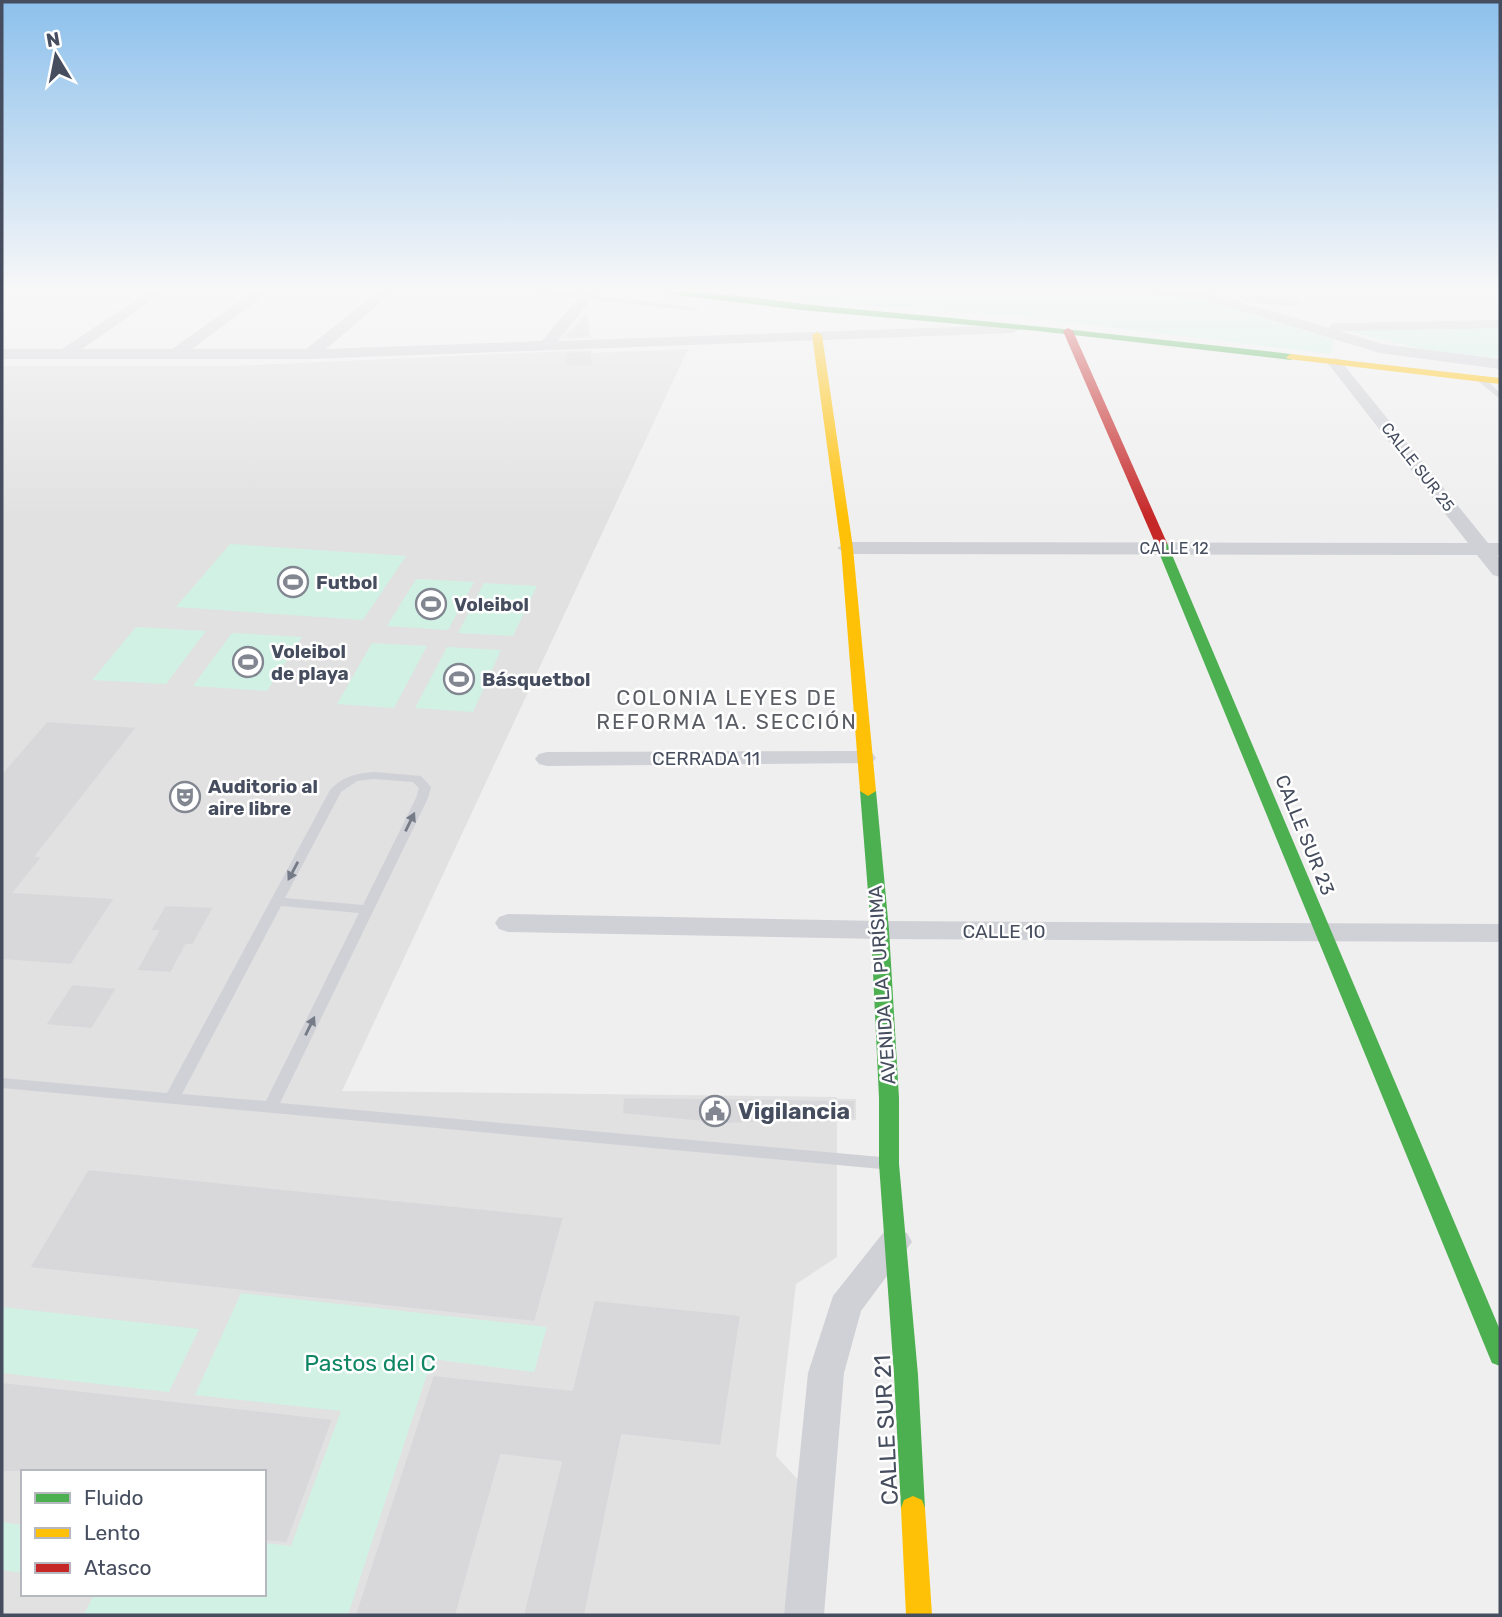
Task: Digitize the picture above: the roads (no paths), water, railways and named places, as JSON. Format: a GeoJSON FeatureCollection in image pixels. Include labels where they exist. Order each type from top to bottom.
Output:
{"type":"FeatureCollection","features":[{"type":"Feature","properties":{"kind":"street","name":"AVENIDA LA PURÍSIMA"},"geometry":{"type":"LineString","coordinates":[[821,366],[847,548],[880,930],[889,1164],[896,1242]]}},
{"type":"Feature","properties":{"kind":"street","name":"CALLE SUR 23"},"geometry":{"type":"LineString","coordinates":[[1084,366],[1163,548],[1500,1356]]}},
{"type":"Feature","properties":{"kind":"street","name":"CALLE SUR 25"},"geometry":{"type":"LineString","coordinates":[[1338,366],[1492,549],[1500,572]]}},
{"type":"Feature","properties":{"kind":"street"},"geometry":{"type":"LineString","coordinates":[[1367,366],[1481,379],[1500,385]]}},
{"type":"Feature","properties":{"kind":"street","name":"CALLE 12"},"geometry":{"type":"LineString","coordinates":[[847,548],[1492,549]]}},
{"type":"Feature","properties":{"kind":"street","name":"CERRADA 11"},"geometry":{"type":"LineString","coordinates":[[547,759],[864,758]]}},
{"type":"Feature","properties":{"kind":"street","name":"CALLE 10"},"geometry":{"type":"LineString","coordinates":[[508,923],[880,930],[1500,933]]}},
{"type":"Feature","properties":{"kind":"street"},"geometry":{"type":"LineString","coordinates":[[804,1615],[825,1373],[845,1306],[896,1242]]}},
{"type":"Feature","properties":{"kind":"street","name":"CALLE SUR 21"},"geometry":{"type":"LineString","coordinates":[[896,1242],[919,1615]]}},
{"type":"Feature","properties":{"kind":"lane"},"geometry":{"type":"LineString","coordinates":[[172,1098],[336,790],[345,780],[365,775],[417,779],[425,787],[422,798],[270,1108]]}},
{"type":"Feature","properties":{"kind":"lane"},"geometry":{"type":"LineString","coordinates":[[277,902],[366,909]]}},
{"type":"Feature","properties":{"kind":"lane"},"geometry":{"type":"LineString","coordinates":[[2,1083],[889,1164]]}},
{"type":"Feature","properties":{"kind":"place","name":"Futbol"},"geometry":{"type":"Point","coordinates":[293,582]}},
{"type":"Feature","properties":{"kind":"place","name":"Voleibol"},"geometry":{"type":"Point","coordinates":[431,604]}},
{"type":"Feature","properties":{"kind":"place","name":"Voleibol de playa"},"geometry":{"type":"Point","coordinates":[248,662]}},
{"type":"Feature","properties":{"kind":"place","name":"Básquetbol"},"geometry":{"type":"Point","coordinates":[459,679]}},
{"type":"Feature","properties":{"kind":"place","name":"Auditorio al aire libre"},"geometry":{"type":"Point","coordinates":[185,797]}},
{"type":"Feature","properties":{"kind":"place","name":"Vigilancia"},"geometry":{"type":"Point","coordinates":[715,1111]}},
{"type":"Feature","properties":{"kind":"district","name":"COLONIA LEYES DE REFORMA 1A. SECCIÓN"},"geometry":{"type":"Point","coordinates":[727,709]}},
{"type":"Feature","properties":{"kind":"park label","name":"Pastos del C"},"geometry":{"type":"Point","coordinates":[370,1363]}}]}
